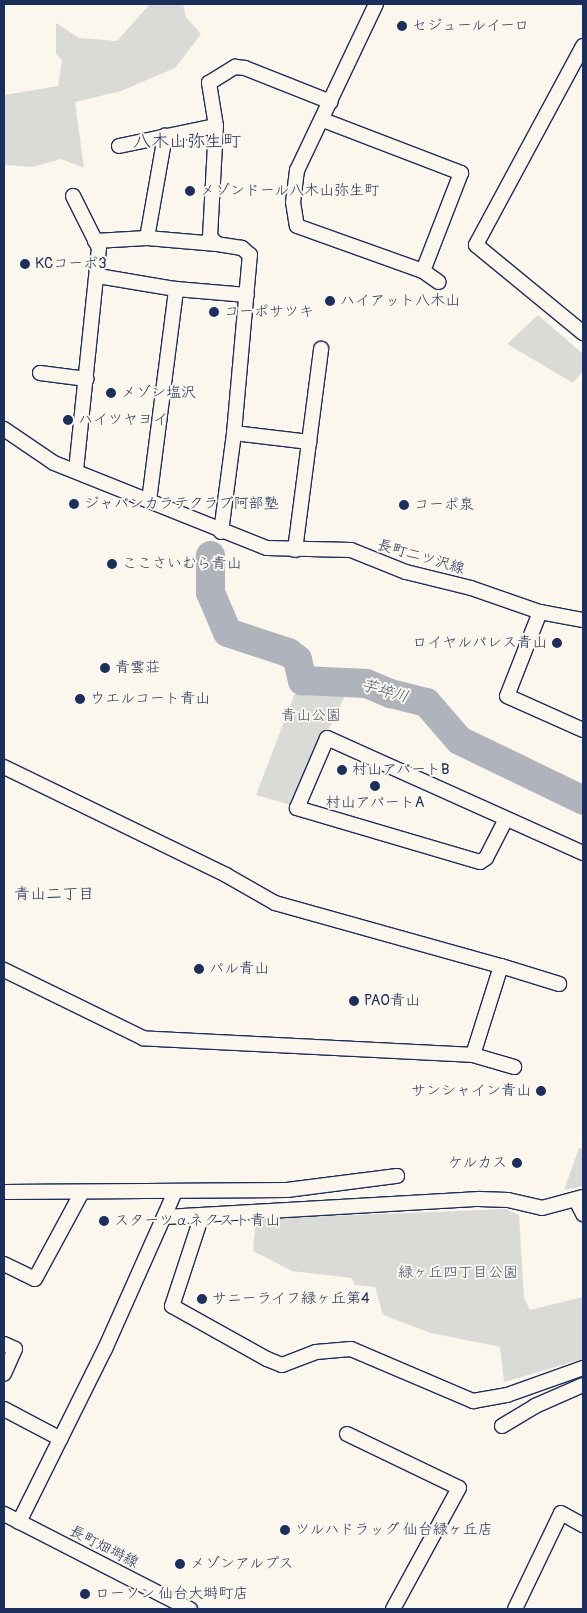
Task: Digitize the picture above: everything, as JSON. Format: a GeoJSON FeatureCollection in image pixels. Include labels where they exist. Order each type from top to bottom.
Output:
{"type":"FeatureCollection","features":[{"type":"Feature","properties":{"kind":"street"},"geometry":{"type":"LineString","coordinates":[[376,4],[323,120],[297,170],[293,202],[297,226],[422,272],[439,282]]}},
{"type":"Feature","properties":{"kind":"street"},"geometry":{"type":"LineString","coordinates":[[583,46],[476,245],[583,333]]}},
{"type":"Feature","properties":{"kind":"street"},"geometry":{"type":"LineString","coordinates":[[217,244],[210,237],[216,126],[209,83],[235,67],[245,68],[331,102]]}},
{"type":"Feature","properties":{"kind":"street"},"geometry":{"type":"LineString","coordinates":[[323,120],[461,173],[422,272]]}},
{"type":"Feature","properties":{"kind":"street"},"geometry":{"type":"LineString","coordinates":[[118,146],[216,126]]}},
{"type":"Feature","properties":{"kind":"street"},"geometry":{"type":"LineString","coordinates":[[147,238],[165,136]]}},
{"type":"Feature","properties":{"kind":"street"},"geometry":{"type":"LineString","coordinates":[[73,196],[99,248],[98,276],[76,471]]}},
{"type":"Feature","properties":{"kind":"street"},"geometry":{"type":"LineString","coordinates":[[95,240],[147,238],[217,244],[242,248],[250,255],[234,433],[221,532]]}},
{"type":"Feature","properties":{"kind":"street"},"geometry":{"type":"LineString","coordinates":[[98,276],[176,289],[247,295]]}},
{"type":"Feature","properties":{"kind":"street"},"geometry":{"type":"LineString","coordinates":[[149,501],[176,289]]}},
{"type":"Feature","properties":{"kind":"street"},"geometry":{"type":"LineString","coordinates":[[295,550],[321,349]]}},
{"type":"Feature","properties":{"kind":"street"},"geometry":{"type":"LineString","coordinates":[[40,373],[87,379]]}},
{"type":"Feature","properties":{"kind":"street","name":"長町二ツ沢線"},"geometry":{"type":"LineString","coordinates":[[4,428],[54,463],[221,532],[267,548],[351,550],[378,563],[471,588],[540,612],[583,620]]}},
{"type":"Feature","properties":{"kind":"street"},"geometry":{"type":"LineString","coordinates":[[234,433],[309,442]]}},
{"type":"Feature","properties":{"kind":"street"},"geometry":{"type":"LineString","coordinates":[[540,612],[507,696],[583,730]]}},
{"type":"Feature","properties":{"kind":"street"},"geometry":{"type":"LineString","coordinates":[[506,819],[486,858],[480,862],[297,808],[327,738],[506,819],[583,851]]}},
{"type":"Feature","properties":{"kind":"street"},"geometry":{"type":"LineString","coordinates":[[4,767],[226,875],[274,903],[559,984]]}},
{"type":"Feature","properties":{"kind":"street"},"geometry":{"type":"LineString","coordinates":[[473,1055],[501,966]]}},
{"type":"Feature","properties":{"kind":"street"},"geometry":{"type":"LineString","coordinates":[[4,970],[143,1038],[473,1055],[514,1067]]}},
{"type":"Feature","properties":{"kind":"street"},"geometry":{"type":"LineString","coordinates":[[4,1192],[287,1190],[397,1176]]}},
{"type":"Feature","properties":{"kind":"street"},"geometry":{"type":"LineString","coordinates":[[4,1264],[35,1279],[82,1192]]}},
{"type":"Feature","properties":{"kind":"street"},"geometry":{"type":"LineString","coordinates":[[19,1522],[61,1439],[176,1192]]}},
{"type":"Feature","properties":{"kind":"street"},"geometry":{"type":"LineString","coordinates":[[165,1217],[479,1199],[508,1200],[542,1208],[580,1198],[583,1214]]}},
{"type":"Feature","properties":{"kind":"street"},"geometry":{"type":"LineString","coordinates":[[202,1215],[172,1306],[267,1359],[282,1365],[316,1352],[351,1348],[473,1401],[507,1395],[583,1368]]}},
{"type":"Feature","properties":{"kind":"street"},"geometry":{"type":"LineString","coordinates":[[4,1344],[15,1349],[4,1374]]}},
{"type":"Feature","properties":{"kind":"street"},"geometry":{"type":"LineString","coordinates":[[502,1426],[535,1406],[583,1384]]}},
{"type":"Feature","properties":{"kind":"street"},"geometry":{"type":"LineString","coordinates":[[4,1409],[61,1439]]}},
{"type":"Feature","properties":{"kind":"street"},"geometry":{"type":"LineString","coordinates":[[347,1434],[459,1488],[393,1609]]}},
{"type":"Feature","properties":{"kind":"street","name":"長町畑塒線"},"geometry":{"type":"LineString","coordinates":[[4,1514],[190,1609]]}},
{"type":"Feature","properties":{"kind":"street"},"geometry":{"type":"LineString","coordinates":[[516,1609],[561,1514],[583,1525]]}},
{"type":"Feature","properties":{"kind":"green space"},"geometry":{"type":"Polygon","coordinates":[[[150,4],[183,4],[186,17],[201,34],[175,68],[121,91],[75,102],[84,168],[61,159],[32,167],[4,165],[4,95],[58,86],[62,61],[56,53],[56,23],[79,38],[117,41],[150,4]]]}},
{"type":"Feature","properties":{"kind":"green space"},"geometry":{"type":"Polygon","coordinates":[[[538,315],[583,354],[583,371],[573,383],[507,344],[538,315]]]}},
{"type":"Feature","properties":{"kind":"green space","name":"青山公園"},"geometry":{"type":"Polygon","coordinates":[[[297,688],[347,692],[291,805],[256,795],[297,688]]]}},
{"type":"Feature","properties":{"kind":"green space"},"geometry":{"type":"Polygon","coordinates":[[[579,1148],[583,1149],[583,1186],[564,1190],[579,1148]]]}},
{"type":"Feature","properties":{"kind":"green space","name":"緑ヶ丘四丁目公園"},"geometry":{"type":"Polygon","coordinates":[[[506,1209],[519,1215],[524,1298],[530,1310],[583,1297],[583,1359],[504,1382],[500,1347],[431,1333],[383,1315],[375,1287],[355,1285],[352,1278],[292,1271],[253,1251],[256,1219],[506,1209]]]}},
{"type":"Feature","properties":{"kind":"waterway","name":"芋埣川"},"geometry":{"type":"LineString","coordinates":[[210,555],[210,592],[227,632],[288,652],[297,659],[302,680],[366,683],[390,693],[426,702],[459,740],[583,800]]}},
{"type":"Feature","properties":{"kind":"place","name":"セジュールイーロ"},"geometry":{"type":"Point","coordinates":[402,26]}},
{"type":"Feature","properties":{"kind":"place","name":"メゾンドール八木山弥生町"},"geometry":{"type":"Point","coordinates":[190,191]}},
{"type":"Feature","properties":{"kind":"place","name":"KCコーポ3"},"geometry":{"type":"Point","coordinates":[25,264]}},
{"type":"Feature","properties":{"kind":"place","name":"ハイアット八木山"},"geometry":{"type":"Point","coordinates":[330,301]}},
{"type":"Feature","properties":{"kind":"place","name":"コーポサツキ"},"geometry":{"type":"Point","coordinates":[214,312]}},
{"type":"Feature","properties":{"kind":"place","name":"メゾン塩沢"},"geometry":{"type":"Point","coordinates":[111,393]}},
{"type":"Feature","properties":{"kind":"place","name":"ハイツヤヨイ"},"geometry":{"type":"Point","coordinates":[68,420]}},
{"type":"Feature","properties":{"kind":"place","name":"ジャパンカラテクラブ阿部塾"},"geometry":{"type":"Point","coordinates":[74,504]}},
{"type":"Feature","properties":{"kind":"place","name":"コーポ泉"},"geometry":{"type":"Point","coordinates":[404,505]}},
{"type":"Feature","properties":{"kind":"place","name":"ここさいむら青山"},"geometry":{"type":"Point","coordinates":[112,564]}},
{"type":"Feature","properties":{"kind":"place","name":"ロイヤルパレス青山"},"geometry":{"type":"Point","coordinates":[557,643]}},
{"type":"Feature","properties":{"kind":"place","name":"青雲荘"},"geometry":{"type":"Point","coordinates":[105,668]}},
{"type":"Feature","properties":{"kind":"place","name":"ウエルコート青山"},"geometry":{"type":"Point","coordinates":[80,699]}},
{"type":"Feature","properties":{"kind":"place","name":"村山アパートB"},"geometry":{"type":"Point","coordinates":[342,770]}},
{"type":"Feature","properties":{"kind":"place","name":"村山アパートA"},"geometry":{"type":"Point","coordinates":[375,786]}},
{"type":"Feature","properties":{"kind":"place","name":"パル青山"},"geometry":{"type":"Point","coordinates":[199,969]}},
{"type":"Feature","properties":{"kind":"place","name":"PAO青山"},"geometry":{"type":"Point","coordinates":[354,1001]}},
{"type":"Feature","properties":{"kind":"place","name":"サンシャイン青山"},"geometry":{"type":"Point","coordinates":[541,1091]}},
{"type":"Feature","properties":{"kind":"place","name":"ケルカス"},"geometry":{"type":"Point","coordinates":[517,1163]}},
{"type":"Feature","properties":{"kind":"place","name":"スターツαネクスト青山"},"geometry":{"type":"Point","coordinates":[104,1221]}},
{"type":"Feature","properties":{"kind":"place","name":"サニーライフ緑ヶ丘第4"},"geometry":{"type":"Point","coordinates":[202,1299]}},
{"type":"Feature","properties":{"kind":"place","name":"ツルハドラッグ 仙台緑ヶ丘店"},"geometry":{"type":"Point","coordinates":[285,1530]}},
{"type":"Feature","properties":{"kind":"place","name":"メゾンアルプス"},"geometry":{"type":"Point","coordinates":[180,1564]}},
{"type":"Feature","properties":{"kind":"place","name":"ローソン 仙台大塒町店"},"geometry":{"type":"Point","coordinates":[85,1594]}},
{"type":"Feature","properties":{"kind":"district","name":"八木山弥生町"},"geometry":{"type":"Point","coordinates":[187,142]}},
{"type":"Feature","properties":{"kind":"district","name":"青山二丁目"},"geometry":{"type":"Point","coordinates":[54,894]}}]}
